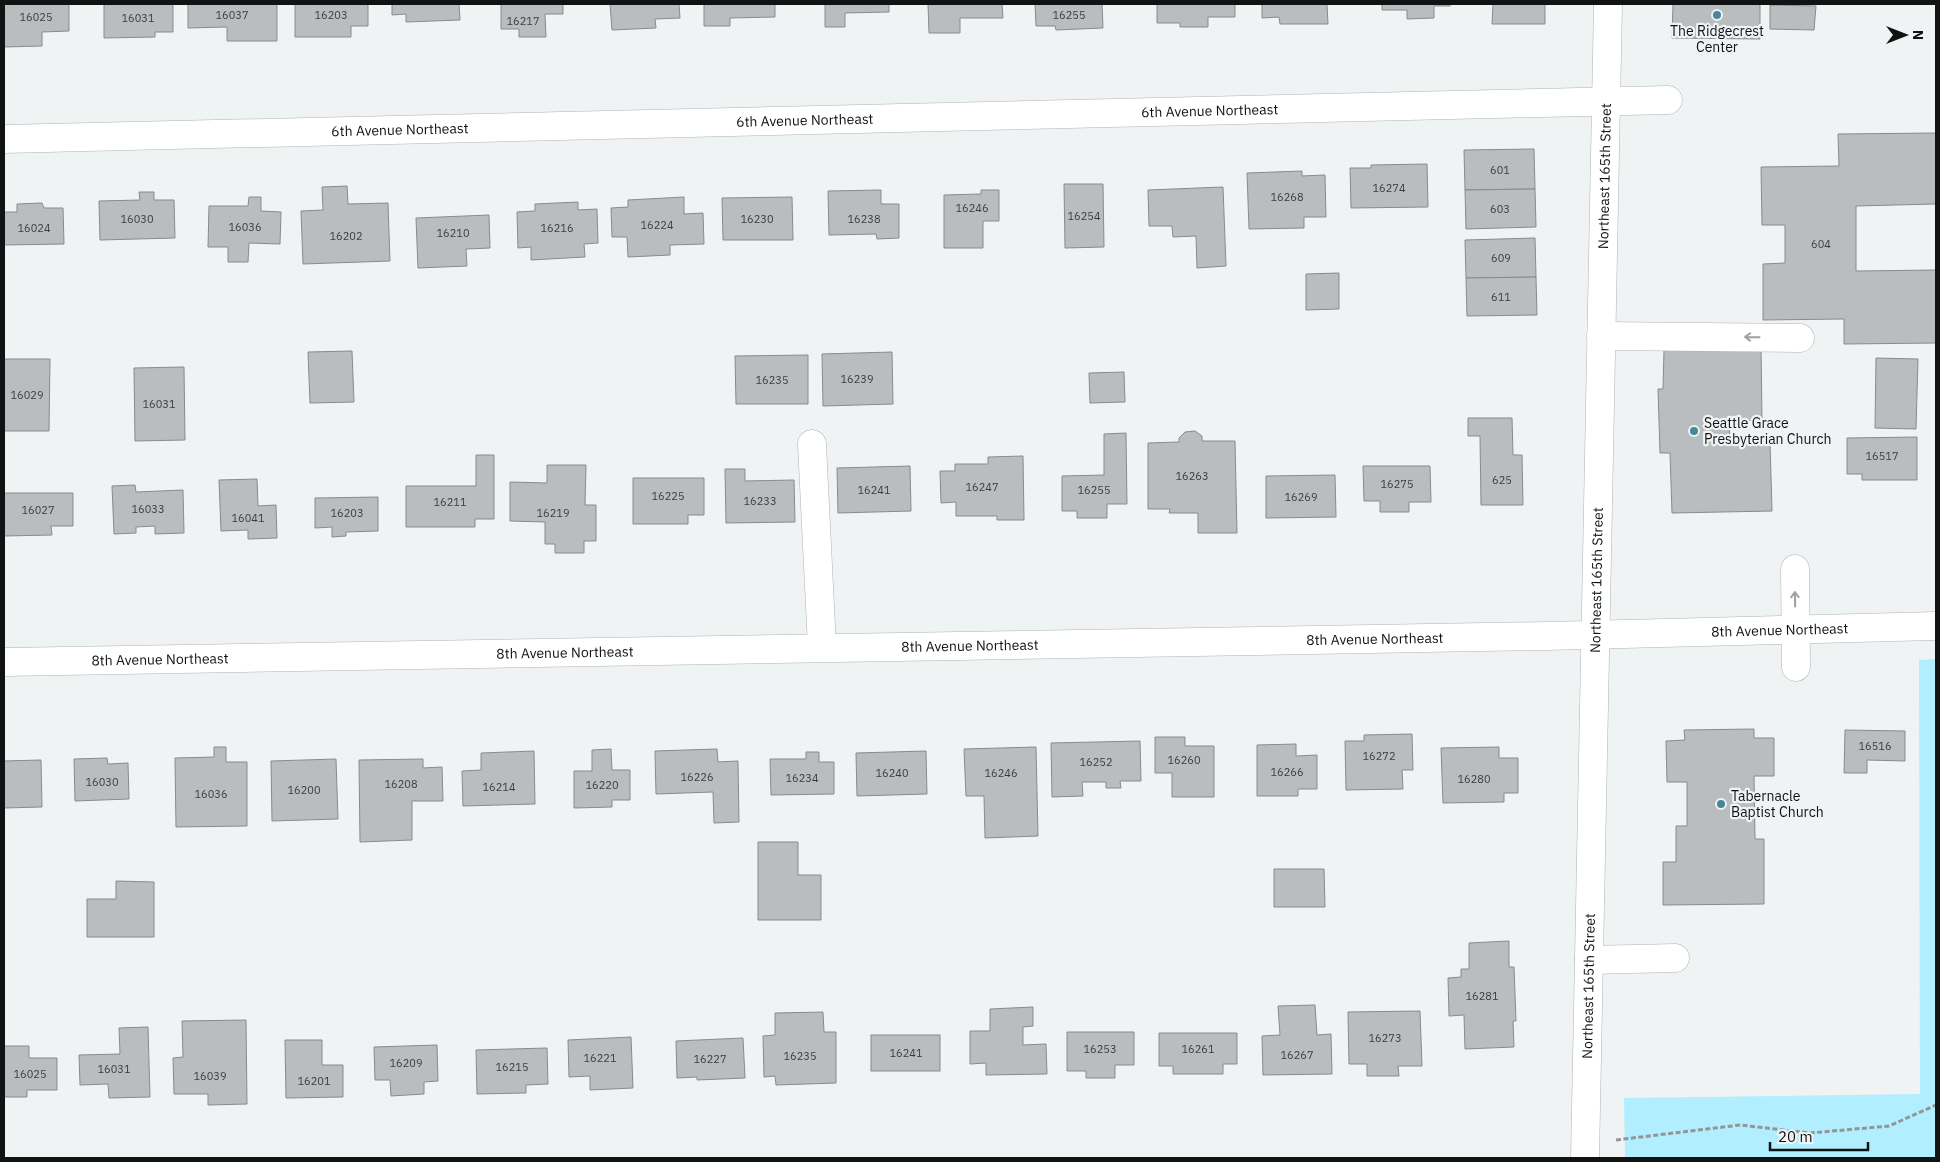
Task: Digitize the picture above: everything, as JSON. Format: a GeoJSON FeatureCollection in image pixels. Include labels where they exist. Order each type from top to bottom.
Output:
{"type":"FeatureCollection","features":[{"type":"Feature","properties":{"kind":"street","name":"Northeast 165th Street"},"geometry":{"type":"LineString","coordinates":[[1586,1158],[1608,4]]}},
{"type":"Feature","properties":{"kind":"street","name":"6th Avenue Northeast"},"geometry":{"type":"LineString","coordinates":[[4,139],[1668,100]]}},
{"type":"Feature","properties":{"kind":"street"},"geometry":{"type":"LineString","coordinates":[[1601,336],[1800,338]]}},
{"type":"Feature","properties":{"kind":"street"},"geometry":{"type":"LineString","coordinates":[[812,444],[822,647]]}},
{"type":"Feature","properties":{"kind":"street"},"geometry":{"type":"LineString","coordinates":[[1795,568],[1796,667]]}},
{"type":"Feature","properties":{"kind":"street","name":"8th Avenue Northeast"},"geometry":{"type":"LineString","coordinates":[[4,662],[1595,635],[1936,626]]}},
{"type":"Feature","properties":{"kind":"street"},"geometry":{"type":"LineString","coordinates":[[1589,960],[1675,958]]}},
{"type":"Feature","properties":{"kind":"path"},"geometry":{"type":"LineString","coordinates":[[1609,1140],[1740,1125],[1810,1133],[1889,1126],[1936,1105]]}},
{"type":"Feature","properties":{"kind":"shaded area"},"geometry":{"type":"Polygon","coordinates":[[[1936,659],[1936,1158],[1625,1158],[1624,1098],[1920,1094],[1919,660],[1936,659]]]}},
{"type":"Feature","properties":{"kind":"building"},"geometry":{"type":"Polygon","coordinates":[[[4,4],[69,4],[69,31],[42,32],[42,46],[4,47],[4,4]]]}},
{"type":"Feature","properties":{"kind":"building"},"geometry":{"type":"Polygon","coordinates":[[[104,4],[173,4],[173,32],[155,32],[155,37],[104,38],[104,4]]]}},
{"type":"Feature","properties":{"kind":"building"},"geometry":{"type":"Polygon","coordinates":[[[188,4],[277,4],[277,41],[227,41],[227,27],[188,28],[188,4]]]}},
{"type":"Feature","properties":{"kind":"building"},"geometry":{"type":"Polygon","coordinates":[[[295,4],[368,4],[368,26],[351,26],[351,37],[295,37],[295,4]]]}},
{"type":"Feature","properties":{"kind":"building"},"geometry":{"type":"Polygon","coordinates":[[[392,4],[459,4],[460,20],[406,22],[406,14],[392,15],[392,4]]]}},
{"type":"Feature","properties":{"kind":"building"},"geometry":{"type":"Polygon","coordinates":[[[501,4],[563,4],[563,14],[545,14],[546,37],[519,37],[519,29],[501,29],[501,4]]]}},
{"type":"Feature","properties":{"kind":"building"},"geometry":{"type":"Polygon","coordinates":[[[610,4],[679,4],[680,18],[655,19],[656,28],[612,30],[610,4]]]}},
{"type":"Feature","properties":{"kind":"building"},"geometry":{"type":"Polygon","coordinates":[[[704,4],[775,4],[775,17],[730,18],[730,26],[704,26],[704,4]]]}},
{"type":"Feature","properties":{"kind":"building"},"geometry":{"type":"Polygon","coordinates":[[[825,4],[889,4],[889,12],[845,13],[845,27],[825,27],[825,4]]]}},
{"type":"Feature","properties":{"kind":"building"},"geometry":{"type":"Polygon","coordinates":[[[928,4],[1002,4],[1003,18],[960,18],[960,33],[929,33],[928,4]]]}},
{"type":"Feature","properties":{"kind":"building"},"geometry":{"type":"Polygon","coordinates":[[[1035,4],[1102,4],[1103,28],[1056,30],[1055,26],[1036,26],[1035,4]]]}},
{"type":"Feature","properties":{"kind":"building"},"geometry":{"type":"Polygon","coordinates":[[[1157,4],[1235,4],[1235,17],[1208,17],[1208,27],[1180,27],[1180,23],[1157,23],[1157,4]]]}},
{"type":"Feature","properties":{"kind":"building"},"geometry":{"type":"Polygon","coordinates":[[[1262,4],[1327,4],[1328,24],[1280,24],[1279,17],[1262,18],[1262,4]]]}},
{"type":"Feature","properties":{"kind":"building"},"geometry":{"type":"Polygon","coordinates":[[[1382,4],[1450,4],[1450,6],[1434,6],[1434,18],[1407,19],[1407,10],[1382,10],[1382,4]]]}},
{"type":"Feature","properties":{"kind":"building"},"geometry":{"type":"Polygon","coordinates":[[[1493,4],[1545,4],[1545,24],[1492,24],[1493,4]]]}},
{"type":"Feature","properties":{"kind":"building","name":"The Ridgecrest Center"},"geometry":{"type":"Polygon","coordinates":[[[1673,4],[1760,4],[1760,39],[1672,38],[1673,4]]]}},
{"type":"Feature","properties":{"kind":"building"},"geometry":{"type":"Polygon","coordinates":[[[1770,5],[1816,6],[1814,30],[1770,29],[1770,5]]]}},
{"type":"Feature","properties":{"kind":"building"},"geometry":{"type":"Polygon","coordinates":[[[1936,133],[1936,204],[1856,206],[1856,271],[1936,270],[1936,343],[1844,344],[1844,319],[1763,320],[1763,264],[1785,263],[1785,225],[1762,225],[1761,167],[1839,166],[1838,134],[1936,133]]]}},
{"type":"Feature","properties":{"kind":"building"},"geometry":{"type":"Polygon","coordinates":[[[1534,149],[1535,189],[1465,190],[1464,150],[1534,149]]]}},
{"type":"Feature","properties":{"kind":"building"},"geometry":{"type":"Polygon","coordinates":[[[1427,164],[1428,207],[1351,208],[1350,168],[1371,168],[1371,165],[1427,164]]]}},
{"type":"Feature","properties":{"kind":"building"},"geometry":{"type":"Polygon","coordinates":[[[1302,171],[1302,176],[1325,175],[1326,217],[1304,217],[1304,228],[1249,229],[1247,173],[1302,171]]]}},
{"type":"Feature","properties":{"kind":"building"},"geometry":{"type":"Polygon","coordinates":[[[1064,184],[1103,184],[1104,247],[1065,248],[1064,184]]]}},
{"type":"Feature","properties":{"kind":"building"},"geometry":{"type":"Polygon","coordinates":[[[347,186],[348,204],[388,203],[390,261],[303,264],[301,211],[323,210],[322,187],[347,186]]]}},
{"type":"Feature","properties":{"kind":"building"},"geometry":{"type":"Polygon","coordinates":[[[1223,187],[1226,266],[1197,268],[1196,236],[1173,237],[1172,226],[1149,226],[1148,190],[1223,187]]]}},
{"type":"Feature","properties":{"kind":"building"},"geometry":{"type":"Polygon","coordinates":[[[1535,189],[1536,227],[1466,229],[1465,190],[1535,189]]]}},
{"type":"Feature","properties":{"kind":"building"},"geometry":{"type":"Polygon","coordinates":[[[881,190],[881,204],[899,204],[899,238],[877,239],[876,234],[829,235],[828,191],[881,190]]]}},
{"type":"Feature","properties":{"kind":"building"},"geometry":{"type":"Polygon","coordinates":[[[981,190],[999,190],[999,221],[983,221],[983,248],[944,248],[944,195],[981,194],[981,190]]]}},
{"type":"Feature","properties":{"kind":"building"},"geometry":{"type":"Polygon","coordinates":[[[139,192],[154,192],[154,200],[174,200],[175,238],[100,240],[99,201],[140,200],[139,192]]]}},
{"type":"Feature","properties":{"kind":"building"},"geometry":{"type":"Polygon","coordinates":[[[249,197],[261,197],[261,211],[281,212],[280,244],[249,243],[248,262],[228,262],[228,247],[208,247],[209,206],[248,206],[249,197]]]}},
{"type":"Feature","properties":{"kind":"building"},"geometry":{"type":"Polygon","coordinates":[[[684,197],[684,214],[703,213],[704,244],[670,245],[670,255],[628,257],[627,237],[612,237],[611,208],[628,207],[628,200],[684,197]]]}},
{"type":"Feature","properties":{"kind":"building"},"geometry":{"type":"Polygon","coordinates":[[[792,197],[793,240],[723,240],[722,198],[792,197]]]}},
{"type":"Feature","properties":{"kind":"building"},"geometry":{"type":"Polygon","coordinates":[[[578,202],[578,210],[597,209],[598,243],[584,244],[585,257],[531,260],[531,247],[518,248],[517,212],[535,211],[535,204],[578,202]]]}},
{"type":"Feature","properties":{"kind":"building"},"geometry":{"type":"Polygon","coordinates":[[[42,203],[44,208],[63,208],[64,244],[4,245],[4,212],[17,212],[17,204],[42,203]]]}},
{"type":"Feature","properties":{"kind":"building"},"geometry":{"type":"Polygon","coordinates":[[[489,215],[490,248],[466,249],[467,266],[418,268],[416,218],[489,215]]]}},
{"type":"Feature","properties":{"kind":"building"},"geometry":{"type":"Polygon","coordinates":[[[1535,238],[1536,277],[1466,278],[1465,240],[1535,238]]]}},
{"type":"Feature","properties":{"kind":"building"},"geometry":{"type":"Polygon","coordinates":[[[1339,273],[1339,309],[1306,310],[1306,274],[1339,273]]]}},
{"type":"Feature","properties":{"kind":"building"},"geometry":{"type":"Polygon","coordinates":[[[1536,277],[1537,315],[1467,316],[1466,278],[1536,277]]]}},
{"type":"Feature","properties":{"kind":"building","name":"Seattle Grace Presbyterian Church"},"geometry":{"type":"Polygon","coordinates":[[[1761,347],[1762,420],[1729,421],[1730,443],[1770,442],[1772,511],[1672,513],[1670,453],[1660,453],[1658,389],[1663,389],[1664,350],[1761,347]]]}},
{"type":"Feature","properties":{"kind":"building"},"geometry":{"type":"Polygon","coordinates":[[[352,351],[354,402],[310,403],[308,352],[352,351]]]}},
{"type":"Feature","properties":{"kind":"building"},"geometry":{"type":"Polygon","coordinates":[[[892,352],[893,404],[823,406],[822,354],[892,352]]]}},
{"type":"Feature","properties":{"kind":"building"},"geometry":{"type":"Polygon","coordinates":[[[808,355],[808,404],[736,404],[735,356],[808,355]]]}},
{"type":"Feature","properties":{"kind":"building"},"geometry":{"type":"Polygon","coordinates":[[[1876,358],[1918,359],[1916,429],[1875,428],[1876,358]]]}},
{"type":"Feature","properties":{"kind":"building"},"geometry":{"type":"Polygon","coordinates":[[[4,359],[50,359],[49,431],[4,431],[4,359]]]}},
{"type":"Feature","properties":{"kind":"building"},"geometry":{"type":"Polygon","coordinates":[[[184,367],[185,440],[135,441],[134,368],[184,367]]]}},
{"type":"Feature","properties":{"kind":"building"},"geometry":{"type":"Polygon","coordinates":[[[1124,372],[1125,402],[1090,403],[1089,373],[1124,372]]]}},
{"type":"Feature","properties":{"kind":"building"},"geometry":{"type":"Polygon","coordinates":[[[1468,418],[1512,418],[1513,455],[1522,455],[1523,505],[1481,505],[1480,436],[1468,436],[1468,418]]]}},
{"type":"Feature","properties":{"kind":"building"},"geometry":{"type":"Polygon","coordinates":[[[1195,431],[1202,436],[1202,441],[1235,441],[1237,533],[1198,533],[1198,513],[1169,513],[1170,509],[1148,509],[1148,443],[1179,442],[1179,438],[1185,432],[1195,431]]]}},
{"type":"Feature","properties":{"kind":"building"},"geometry":{"type":"Polygon","coordinates":[[[1126,433],[1127,504],[1107,504],[1107,518],[1077,518],[1077,511],[1062,511],[1062,476],[1104,475],[1104,434],[1126,433]]]}},
{"type":"Feature","properties":{"kind":"building"},"geometry":{"type":"Polygon","coordinates":[[[1917,437],[1917,480],[1862,480],[1862,474],[1847,474],[1847,438],[1917,437]]]}},
{"type":"Feature","properties":{"kind":"building"},"geometry":{"type":"Polygon","coordinates":[[[476,455],[494,455],[494,519],[475,519],[475,527],[406,527],[406,486],[476,486],[476,455]]]}},
{"type":"Feature","properties":{"kind":"building"},"geometry":{"type":"Polygon","coordinates":[[[1023,456],[1024,520],[997,520],[997,516],[956,516],[956,502],[941,503],[940,471],[955,471],[955,464],[988,464],[988,457],[1023,456]]]}},
{"type":"Feature","properties":{"kind":"building"},"geometry":{"type":"Polygon","coordinates":[[[547,465],[586,465],[585,505],[596,505],[596,541],[584,541],[584,553],[555,553],[555,544],[545,544],[545,522],[510,521],[510,482],[547,483],[547,465]]]}},
{"type":"Feature","properties":{"kind":"building"},"geometry":{"type":"Polygon","coordinates":[[[910,466],[911,511],[838,513],[837,468],[910,466]]]}},
{"type":"Feature","properties":{"kind":"building"},"geometry":{"type":"Polygon","coordinates":[[[1363,466],[1430,466],[1431,502],[1409,502],[1409,512],[1380,512],[1380,501],[1364,501],[1363,466]]]}},
{"type":"Feature","properties":{"kind":"building"},"geometry":{"type":"Polygon","coordinates":[[[725,469],[745,469],[745,481],[794,480],[795,522],[726,523],[725,469]]]}},
{"type":"Feature","properties":{"kind":"building"},"geometry":{"type":"Polygon","coordinates":[[[1335,475],[1336,517],[1266,518],[1266,476],[1335,475]]]}},
{"type":"Feature","properties":{"kind":"building"},"geometry":{"type":"Polygon","coordinates":[[[633,478],[704,478],[704,515],[688,515],[688,524],[633,524],[633,478]]]}},
{"type":"Feature","properties":{"kind":"building"},"geometry":{"type":"Polygon","coordinates":[[[257,479],[258,506],[276,505],[277,538],[248,539],[248,530],[221,531],[219,480],[257,479]]]}},
{"type":"Feature","properties":{"kind":"building"},"geometry":{"type":"Polygon","coordinates":[[[135,485],[136,492],[183,490],[184,533],[155,534],[155,526],[136,527],[136,533],[114,534],[112,486],[135,485]]]}},
{"type":"Feature","properties":{"kind":"building"},"geometry":{"type":"Polygon","coordinates":[[[4,493],[73,493],[73,526],[51,526],[52,535],[4,536],[4,493]]]}},
{"type":"Feature","properties":{"kind":"building"},"geometry":{"type":"Polygon","coordinates":[[[378,497],[378,531],[346,532],[346,536],[332,537],[332,527],[315,528],[315,498],[378,497]]]}},
{"type":"Feature","properties":{"kind":"building","name":"Tabernacle Baptist Church"},"geometry":{"type":"Polygon","coordinates":[[[1754,729],[1754,738],[1774,738],[1774,776],[1754,776],[1755,839],[1764,839],[1764,904],[1663,905],[1663,862],[1676,862],[1676,826],[1687,826],[1687,782],[1667,782],[1666,741],[1685,740],[1684,730],[1754,729]]]}},
{"type":"Feature","properties":{"kind":"building"},"geometry":{"type":"Polygon","coordinates":[[[1845,730],[1905,731],[1905,761],[1867,760],[1867,773],[1844,773],[1845,730]]]}},
{"type":"Feature","properties":{"kind":"building"},"geometry":{"type":"Polygon","coordinates":[[[1412,734],[1413,770],[1402,770],[1403,789],[1346,790],[1345,741],[1364,741],[1364,735],[1412,734]]]}},
{"type":"Feature","properties":{"kind":"building"},"geometry":{"type":"Polygon","coordinates":[[[1155,737],[1185,737],[1185,746],[1214,746],[1214,797],[1172,797],[1172,773],[1155,773],[1155,737]]]}},
{"type":"Feature","properties":{"kind":"building"},"geometry":{"type":"Polygon","coordinates":[[[1140,741],[1141,781],[1120,781],[1121,788],[1106,788],[1106,782],[1082,782],[1083,796],[1052,797],[1051,743],[1140,741]]]}},
{"type":"Feature","properties":{"kind":"building"},"geometry":{"type":"Polygon","coordinates":[[[1296,744],[1296,756],[1317,755],[1317,789],[1298,789],[1298,796],[1257,796],[1257,745],[1296,744]]]}},
{"type":"Feature","properties":{"kind":"building"},"geometry":{"type":"Polygon","coordinates":[[[214,747],[226,747],[226,762],[247,762],[247,826],[176,827],[175,758],[214,757],[214,747]]]}},
{"type":"Feature","properties":{"kind":"building"},"geometry":{"type":"Polygon","coordinates":[[[1036,747],[1038,836],[985,838],[984,796],[966,796],[964,749],[1036,747]]]}},
{"type":"Feature","properties":{"kind":"building"},"geometry":{"type":"Polygon","coordinates":[[[1499,747],[1499,758],[1518,758],[1518,793],[1504,793],[1504,802],[1443,803],[1441,748],[1499,747]]]}},
{"type":"Feature","properties":{"kind":"building"},"geometry":{"type":"Polygon","coordinates":[[[611,749],[612,770],[630,770],[630,800],[612,800],[612,807],[574,808],[574,771],[592,771],[592,750],[611,749]]]}},
{"type":"Feature","properties":{"kind":"building"},"geometry":{"type":"Polygon","coordinates":[[[717,749],[718,762],[738,761],[739,822],[714,823],[713,792],[656,794],[655,751],[717,749]]]}},
{"type":"Feature","properties":{"kind":"building"},"geometry":{"type":"Polygon","coordinates":[[[534,751],[535,804],[463,806],[462,771],[481,770],[481,753],[534,751]]]}},
{"type":"Feature","properties":{"kind":"building"},"geometry":{"type":"Polygon","coordinates":[[[926,751],[927,794],[857,796],[856,753],[926,751]]]}},
{"type":"Feature","properties":{"kind":"building"},"geometry":{"type":"Polygon","coordinates":[[[806,752],[819,752],[819,762],[834,762],[834,794],[771,795],[770,759],[806,759],[806,752]]]}},
{"type":"Feature","properties":{"kind":"building"},"geometry":{"type":"Polygon","coordinates":[[[107,758],[108,764],[128,763],[129,799],[75,801],[74,759],[107,758]]]}},
{"type":"Feature","properties":{"kind":"building"},"geometry":{"type":"Polygon","coordinates":[[[336,759],[338,819],[272,821],[271,761],[336,759]]]}},
{"type":"Feature","properties":{"kind":"building"},"geometry":{"type":"Polygon","coordinates":[[[423,759],[423,768],[442,767],[443,801],[412,801],[412,840],[360,842],[359,760],[423,759]]]}},
{"type":"Feature","properties":{"kind":"building"},"geometry":{"type":"Polygon","coordinates":[[[41,760],[42,807],[4,808],[4,761],[41,760]]]}},
{"type":"Feature","properties":{"kind":"building"},"geometry":{"type":"Polygon","coordinates":[[[758,842],[798,842],[798,875],[821,875],[821,920],[758,920],[758,842]]]}},
{"type":"Feature","properties":{"kind":"building"},"geometry":{"type":"Polygon","coordinates":[[[1274,869],[1324,869],[1325,907],[1274,907],[1274,869]]]}},
{"type":"Feature","properties":{"kind":"building"},"geometry":{"type":"Polygon","coordinates":[[[116,881],[154,882],[154,937],[87,937],[87,899],[116,899],[116,881]]]}},
{"type":"Feature","properties":{"kind":"building"},"geometry":{"type":"Polygon","coordinates":[[[1509,941],[1509,967],[1514,967],[1516,1021],[1513,1021],[1514,1047],[1465,1049],[1464,1015],[1449,1016],[1448,978],[1461,977],[1461,969],[1469,969],[1469,943],[1509,941]]]}},
{"type":"Feature","properties":{"kind":"building"},"geometry":{"type":"Polygon","coordinates":[[[1315,1005],[1317,1035],[1331,1034],[1332,1074],[1263,1075],[1262,1036],[1280,1035],[1278,1006],[1315,1005]]]}},
{"type":"Feature","properties":{"kind":"building"},"geometry":{"type":"Polygon","coordinates":[[[1033,1007],[1033,1026],[1023,1027],[1023,1045],[1046,1044],[1047,1074],[986,1075],[986,1063],[970,1064],[970,1031],[990,1031],[990,1009],[1033,1007]]]}},
{"type":"Feature","properties":{"kind":"building"},"geometry":{"type":"Polygon","coordinates":[[[1420,1011],[1422,1066],[1398,1066],[1399,1076],[1367,1076],[1367,1064],[1349,1064],[1348,1012],[1420,1011]]]}},
{"type":"Feature","properties":{"kind":"building"},"geometry":{"type":"Polygon","coordinates":[[[823,1012],[824,1032],[836,1032],[836,1083],[776,1085],[775,1076],[764,1077],[763,1036],[775,1035],[775,1013],[823,1012]]]}},
{"type":"Feature","properties":{"kind":"building"},"geometry":{"type":"Polygon","coordinates":[[[246,1020],[247,1104],[208,1105],[208,1094],[174,1094],[173,1058],[183,1057],[182,1021],[246,1020]]]}},
{"type":"Feature","properties":{"kind":"building"},"geometry":{"type":"Polygon","coordinates":[[[148,1027],[150,1097],[109,1098],[108,1084],[80,1085],[79,1055],[120,1054],[119,1028],[148,1027]]]}},
{"type":"Feature","properties":{"kind":"building"},"geometry":{"type":"Polygon","coordinates":[[[1067,1032],[1134,1032],[1134,1065],[1115,1065],[1115,1078],[1086,1078],[1086,1071],[1067,1071],[1067,1032]]]}},
{"type":"Feature","properties":{"kind":"building"},"geometry":{"type":"Polygon","coordinates":[[[1159,1033],[1237,1033],[1237,1064],[1223,1064],[1223,1074],[1173,1074],[1173,1066],[1159,1066],[1159,1033]]]}},
{"type":"Feature","properties":{"kind":"building"},"geometry":{"type":"Polygon","coordinates":[[[871,1035],[940,1035],[940,1071],[871,1071],[871,1035]]]}},
{"type":"Feature","properties":{"kind":"building"},"geometry":{"type":"Polygon","coordinates":[[[631,1037],[633,1088],[590,1090],[590,1076],[569,1077],[568,1040],[631,1037]]]}},
{"type":"Feature","properties":{"kind":"building"},"geometry":{"type":"Polygon","coordinates":[[[743,1038],[745,1078],[697,1080],[697,1077],[677,1078],[676,1041],[743,1038]]]}},
{"type":"Feature","properties":{"kind":"building"},"geometry":{"type":"Polygon","coordinates":[[[285,1040],[322,1040],[322,1065],[343,1065],[343,1097],[286,1098],[285,1040]]]}},
{"type":"Feature","properties":{"kind":"building"},"geometry":{"type":"Polygon","coordinates":[[[437,1045],[438,1081],[424,1082],[424,1094],[391,1096],[390,1080],[375,1080],[374,1047],[437,1045]]]}},
{"type":"Feature","properties":{"kind":"building"},"geometry":{"type":"Polygon","coordinates":[[[4,1046],[29,1046],[29,1058],[57,1058],[57,1090],[27,1090],[27,1097],[4,1097],[4,1046]]]}},
{"type":"Feature","properties":{"kind":"building"},"geometry":{"type":"Polygon","coordinates":[[[547,1048],[548,1084],[526,1085],[526,1093],[477,1094],[476,1050],[547,1048]]]}},
{"type":"Feature","properties":{"kind":"place","name":"The Ridgecrest Center"},"geometry":{"type":"Point","coordinates":[1717,15]}},
{"type":"Feature","properties":{"kind":"place","name":"Seattle Grace Presbyterian Church"},"geometry":{"type":"Point","coordinates":[1694,431]}},
{"type":"Feature","properties":{"kind":"place","name":"Tabernacle Baptist Church"},"geometry":{"type":"Point","coordinates":[1721,804]}}]}
